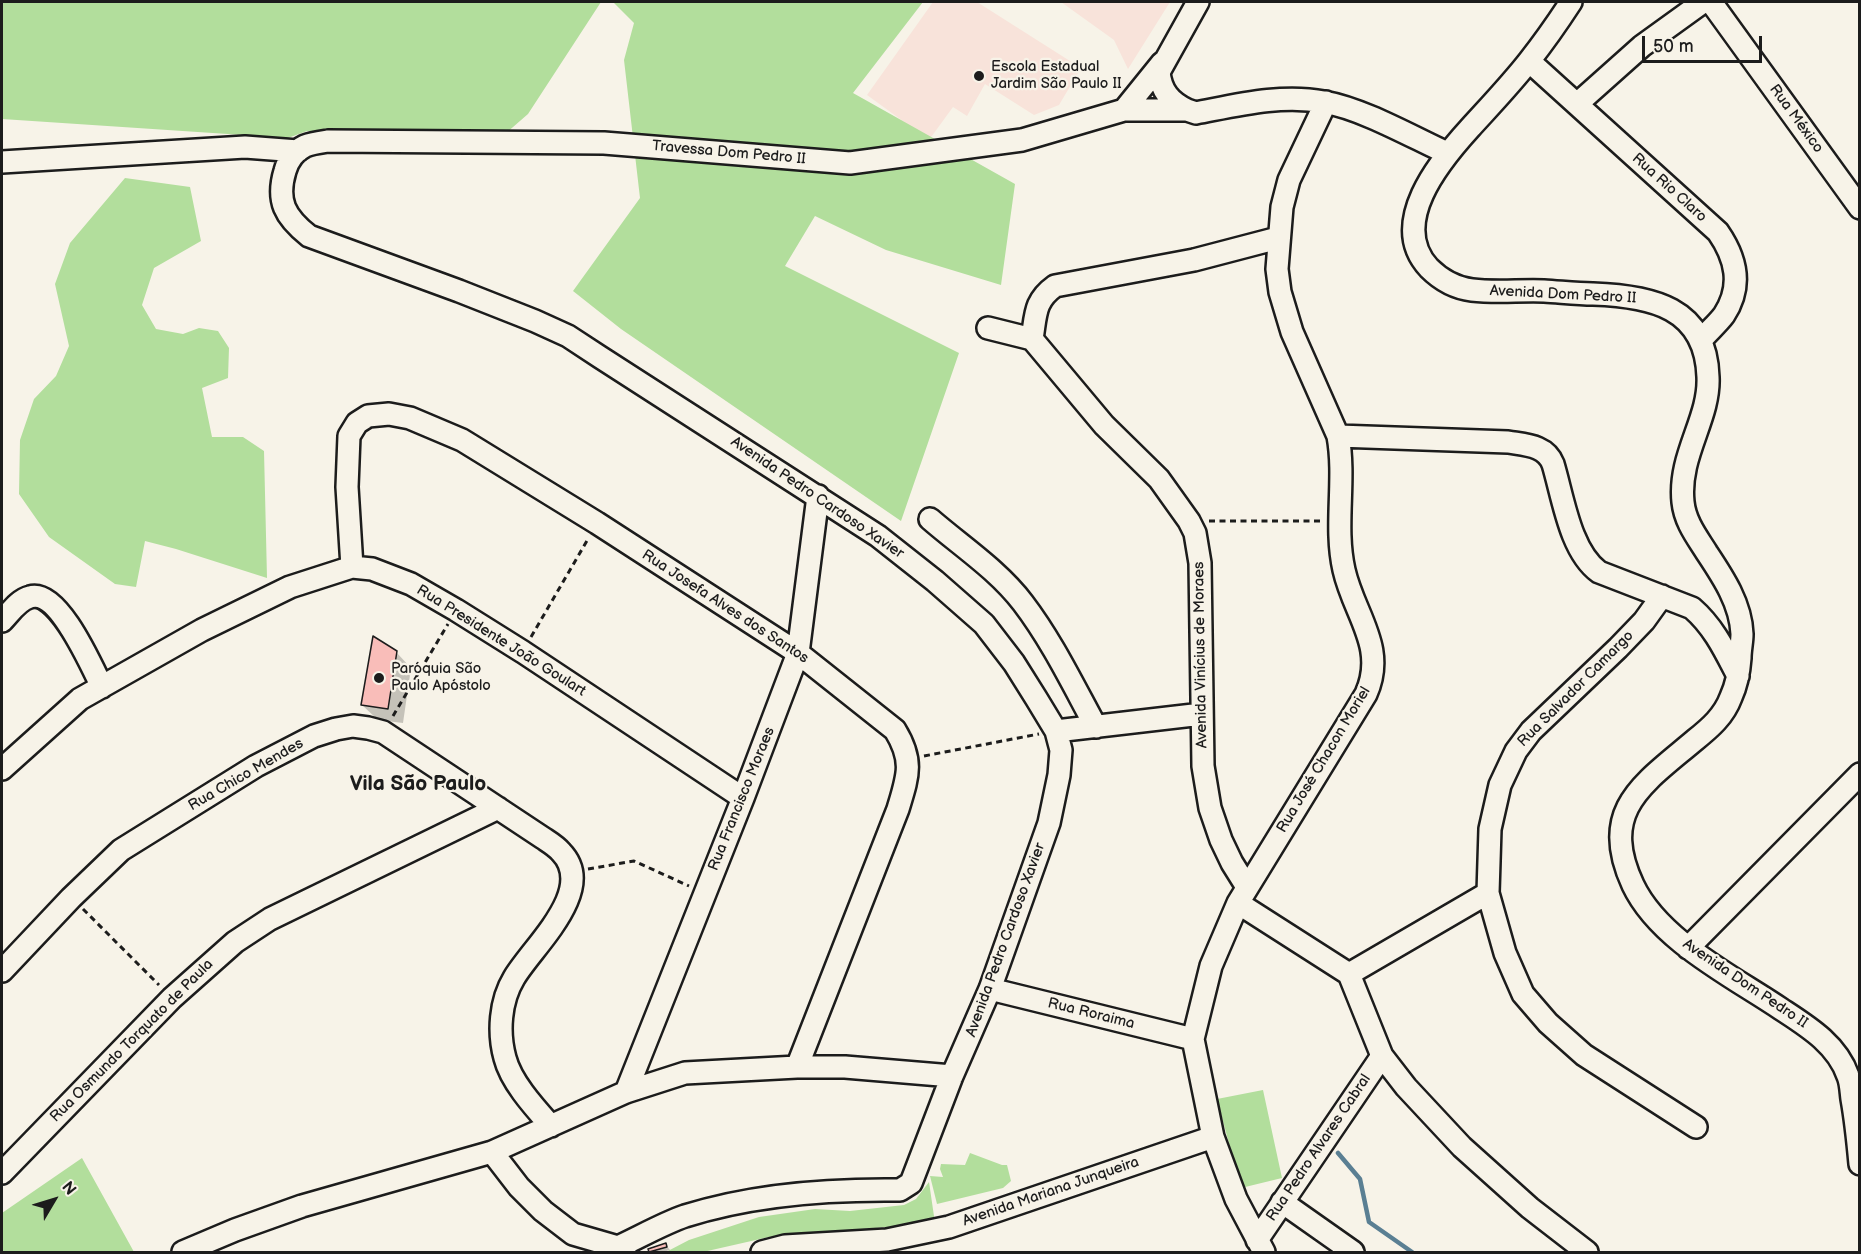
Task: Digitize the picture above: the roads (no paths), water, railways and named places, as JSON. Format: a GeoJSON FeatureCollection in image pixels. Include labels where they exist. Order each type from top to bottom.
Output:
{"type":"FeatureCollection","features":[{"type":"Feature","properties":{"kind":"street"},"geometry":{"type":"LineString","coordinates":[[1124,111],[1162,63],[1198,2]]}},
{"type":"Feature","properties":{"kind":"street","name":"Avenida Dom Pedro II"},"geometry":{"type":"LineString","coordinates":[[1571,2],[1529,62],[1447,153],[1420,201],[1413,224],[1414,243],[1419,254],[1440,278],[1469,290],[1546,291],[1643,299],[1663,304],[1674,310],[1690,324],[1701,339],[1708,376],[1706,399],[1687,455],[1682,481],[1683,507],[1689,525],[1734,600],[1742,632],[1738,676],[1730,701],[1716,723],[1645,782],[1631,799],[1621,825],[1622,852],[1634,887],[1654,917],[1688,948],[1810,1028],[1834,1050],[1848,1076],[1860,1164]]}},
{"type":"Feature","properties":{"kind":"street"},"geometry":{"type":"LineString","coordinates":[[1578,104],[1642,46],[1703,2]]}},
{"type":"Feature","properties":{"kind":"street","name":"Rua México"},"geometry":{"type":"LineString","coordinates":[[1711,2],[1860,208]]}},
{"type":"Feature","properties":{"kind":"street","name":"Rua Rio Claro"},"geometry":{"type":"LineString","coordinates":[[1529,62],[1718,231],[1728,247],[1734,263],[1736,280],[1733,297],[1724,316],[1701,339]]}},
{"type":"Feature","properties":{"kind":"street"},"geometry":{"type":"LineString","coordinates":[[1162,63],[1159,72],[1163,91],[1177,105],[1187,110]]}},
{"type":"Feature","properties":{"kind":"street","name":"Travessa Dom Pedro II"},"geometry":{"type":"LineString","coordinates":[[298,151],[306,146],[328,141],[604,143],[850,163],[1022,140],[1124,111],[1187,110],[1196,113],[1281,99],[1326,102],[1358,112],[1447,153]]}},
{"type":"Feature","properties":{"kind":"street","name":"Rua José Chacon Moriel"},"geometry":{"type":"LineString","coordinates":[[1213,1137],[1192,1039],[1211,966],[1243,895],[1366,693],[1373,678],[1375,665],[1368,635],[1351,594],[1344,568],[1340,522],[1341,453],[1338,436],[1292,332],[1276,269],[1282,207],[1289,180],[1326,102]]}},
{"type":"Feature","properties":{"kind":"street"},"geometry":{"type":"LineString","coordinates":[[2,162],[245,147],[298,151]]}},
{"type":"Feature","properties":{"kind":"street","name":"Avenida Pedro Cardoso Xavier"},"geometry":{"type":"LineString","coordinates":[[298,151],[288,162],[280,194],[286,210],[296,225],[309,236],[459,291],[568,336],[818,496],[878,536],[935,580],[984,624],[1014,663],[1056,731],[1061,750],[1059,775],[1049,823],[990,989],[952,1076],[909,1186],[900,1190],[818,1192],[759,1198],[722,1206],[683,1217],[622,1250]]}},
{"type":"Feature","properties":{"kind":"street"},"geometry":{"type":"LineString","coordinates":[[988,328],[1032,339],[1037,306],[1045,293],[1055,286],[1194,260],[1278,238]]}},
{"type":"Feature","properties":{"kind":"street","name":"Avenida Vinícius de Moraes"},"geometry":{"type":"LineString","coordinates":[[1032,339],[1104,425],[1160,479],[1195,533],[1200,563],[1203,766],[1210,808],[1243,895],[1349,974]]}},
{"type":"Feature","properties":{"kind":"street","name":"Rua Josefa Alves dos Santos"},"geometry":{"type":"LineString","coordinates":[[352,567],[347,487],[349,436],[357,423],[368,416],[389,414],[410,418],[462,440],[597,523],[798,653],[895,730],[904,745],[908,759],[908,773],[898,809],[797,1067]]}},
{"type":"Feature","properties":{"kind":"street"},"geometry":{"type":"LineString","coordinates":[[1338,436],[1508,442],[1542,450],[1551,458],[1575,541],[1581,554],[1590,565],[1599,572],[1692,608],[1702,616],[1719,639],[1738,676]]}},
{"type":"Feature","properties":{"kind":"street","name":"Rua Francisco Moraes"},"geometry":{"type":"LineString","coordinates":[[626,1092],[798,653],[818,496]]}},
{"type":"Feature","properties":{"kind":"street"},"geometry":{"type":"LineString","coordinates":[[930,519],[997,575],[1022,602],[1047,640],[1096,727]]}},
{"type":"Feature","properties":{"kind":"street","name":"Rua Presidente João Goulart"},"geometry":{"type":"LineString","coordinates":[[2,769],[80,699],[202,630],[290,586],[352,567],[372,569],[401,580],[456,610],[743,798]]}},
{"type":"Feature","properties":{"kind":"street"},"geometry":{"type":"LineString","coordinates":[[2,621],[21,601],[32,596],[42,597],[72,626],[102,687]]}},
{"type":"Feature","properties":{"kind":"street","name":"Rua Salvador Camargo"},"geometry":{"type":"LineString","coordinates":[[1662,596],[1631,634],[1531,731],[1516,751],[1500,784],[1490,829],[1488,893],[1505,953],[1524,994],[1548,1023],[1584,1055],[1696,1127]]}},
{"type":"Feature","properties":{"kind":"street"},"geometry":{"type":"LineString","coordinates":[[1056,731],[1202,714]]}},
{"type":"Feature","properties":{"kind":"street","name":"Rua Chico Mendes"},"geometry":{"type":"LineString","coordinates":[[2,971],[71,898],[121,850],[256,766],[314,736],[353,726],[383,732],[561,852],[571,871],[568,899],[559,917],[513,979],[504,1005],[501,1032],[505,1060],[530,1102],[551,1126]]}},
{"type":"Feature","properties":{"kind":"street"},"geometry":{"type":"LineString","coordinates":[[1688,948],[1860,774]]}},
{"type":"Feature","properties":{"kind":"street","name":"Rua Osmundo Torquato de Paula"},"geometry":{"type":"LineString","coordinates":[[2,1173],[172,998],[226,949],[270,919],[498,808]]}},
{"type":"Feature","properties":{"kind":"street"},"geometry":{"type":"LineString","coordinates":[[1488,893],[1349,974],[1382,1056],[1406,1087],[1462,1147],[1530,1208],[1587,1252]]}},
{"type":"Feature","properties":{"kind":"street","name":"Rua Roraima"},"geometry":{"type":"LineString","coordinates":[[990,989],[1192,1039]]}},
{"type":"Feature","properties":{"kind":"street","name":"Rua Pedro Alvares Cabral"},"geometry":{"type":"LineString","coordinates":[[1260,1246],[1282,1202],[1382,1056]]}},
{"type":"Feature","properties":{"kind":"street"},"geometry":{"type":"LineString","coordinates":[[183,1252],[302,1206],[492,1152],[626,1092],[685,1073],[797,1067],[887,1069],[952,1076]]}},
{"type":"Feature","properties":{"kind":"street"},"geometry":{"type":"LineString","coordinates":[[1213,1137],[1236,1199],[1260,1246]]}},
{"type":"Feature","properties":{"kind":"street","name":"Avenida Mariana Junqueira"},"geometry":{"type":"LineString","coordinates":[[762,1252],[785,1246],[887,1240],[949,1227],[1213,1137]]}},
{"type":"Feature","properties":{"kind":"street"},"geometry":{"type":"LineString","coordinates":[[492,1152],[519,1187],[543,1211],[573,1234],[622,1250]]}},
{"type":"Feature","properties":{"kind":"street"},"geometry":{"type":"LineString","coordinates":[[1282,1202],[1353,1252]]}},
{"type":"Feature","properties":{"kind":"waterway"},"geometry":{"type":"LineString","coordinates":[[1338,1153],[1360,1179],[1369,1222],[1412,1252]]}},
{"type":"Feature","properties":{"kind":"place","name":"Escola Estadual Jardim São Paulo II"},"geometry":{"type":"Point","coordinates":[979,76]}},
{"type":"Feature","properties":{"kind":"place","name":"Paróquia São Paulo Apóstolo"},"geometry":{"type":"Point","coordinates":[379,678]}},
{"type":"Feature","properties":{"kind":"district","name":"Vila São Paulo"},"geometry":{"type":"Point","coordinates":[418,785]}}]}
